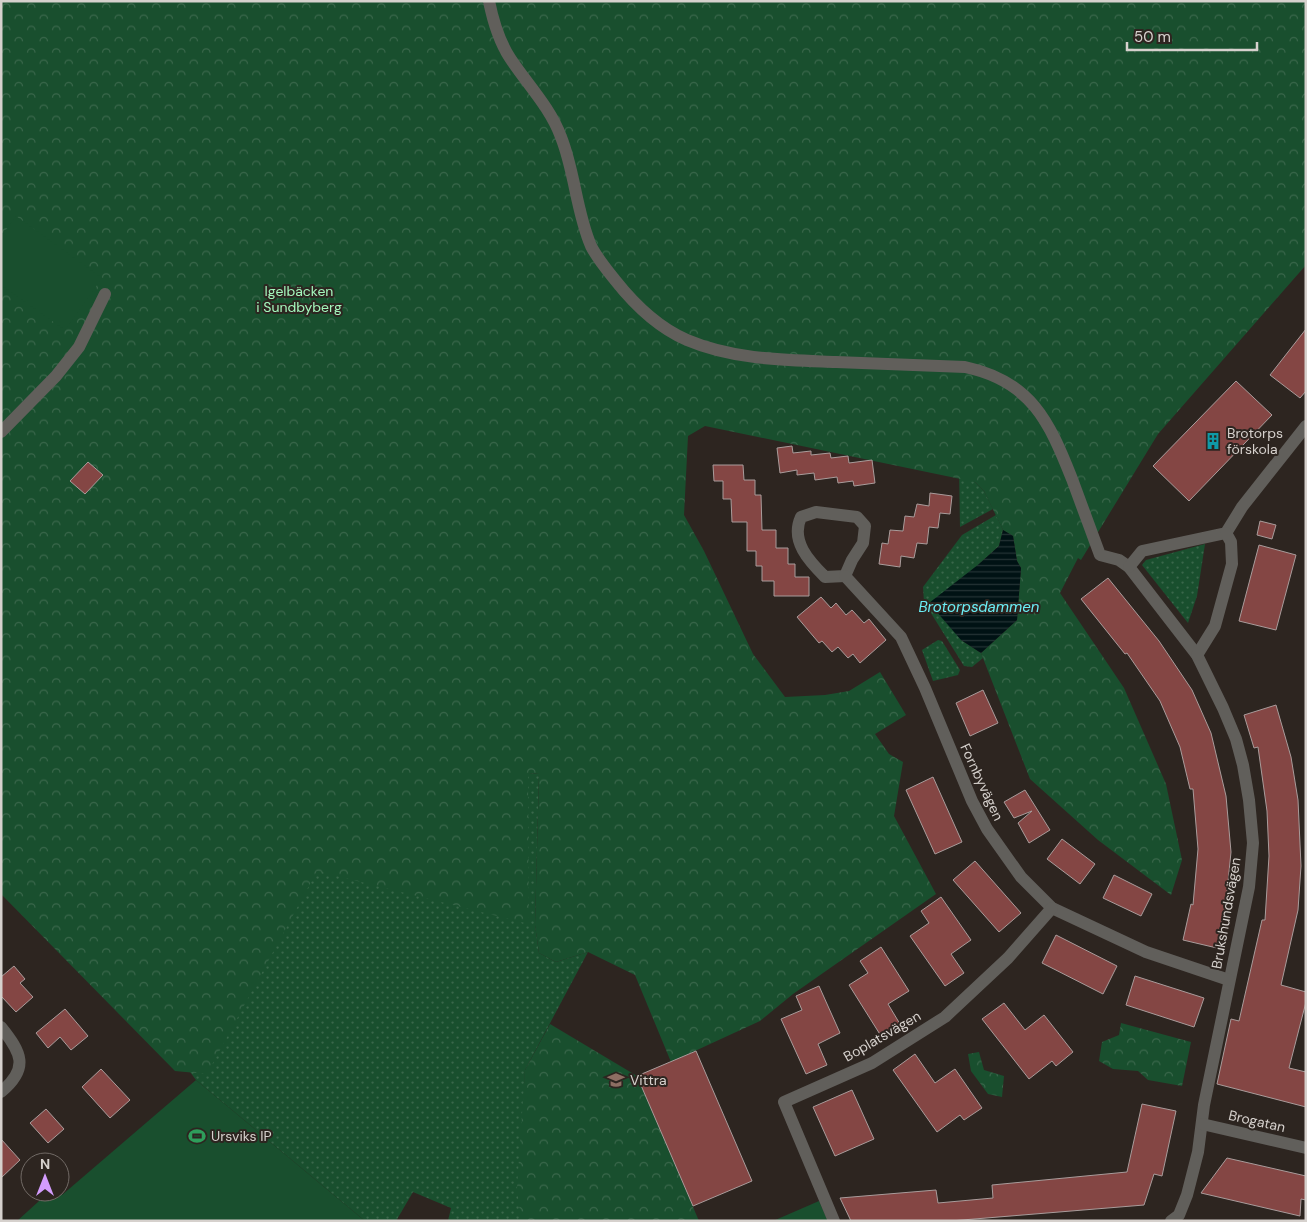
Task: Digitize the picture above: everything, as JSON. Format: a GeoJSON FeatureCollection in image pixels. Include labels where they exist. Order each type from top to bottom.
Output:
{"type":"FeatureCollection","features":[{"type":"Feature","properties":{"kind":"street"},"geometry":{"type":"LineString","coordinates":[[489,1],[498,33],[509,57],[556,122],[568,157],[585,229],[592,248],[610,274],[634,302],[654,320],[686,340],[734,354],[755,357],[807,361],[965,367],[982,371],[1001,379],[1018,389],[1047,422],[1058,443],[1100,555],[1119,560],[1129,567],[1142,551],[1226,533],[1242,507],[1306,426]]}},
{"type":"Feature","properties":{"kind":"street"},"geometry":{"type":"LineString","coordinates":[[1,432],[56,376],[79,347],[105,294]]}},
{"type":"Feature","properties":{"kind":"street"},"geometry":{"type":"LineString","coordinates":[[816,512],[833,513],[857,517],[865,526],[863,543],[852,560],[845,576],[825,577],[809,561],[799,542],[797,533],[801,517],[816,512]]}},
{"type":"Feature","properties":{"kind":"street"},"geometry":{"type":"LineString","coordinates":[[1197,655],[1215,626],[1232,564],[1231,542],[1226,533]]}},
{"type":"Feature","properties":{"kind":"street","name":"Brukshundsvägen"},"geometry":{"type":"LineString","coordinates":[[1129,567],[1197,655],[1236,739],[1249,800],[1253,843],[1249,887],[1204,1105],[1202,1124]]}},
{"type":"Feature","properties":{"kind":"street","name":"Fornbyvägen"},"geometry":{"type":"LineString","coordinates":[[845,576],[901,637],[925,688],[972,801],[987,829],[1021,877],[1052,908],[1146,952],[1229,980]]}},
{"type":"Feature","properties":{"kind":"street","name":"Boplatsvägen"},"geometry":{"type":"LineString","coordinates":[[834,1221],[784,1102],[872,1063],[945,1016],[1008,958],[1052,908]]}},
{"type":"Feature","properties":{"kind":"street"},"geometry":{"type":"LineString","coordinates":[[1,1026],[20,1054],[20,1067],[10,1085],[1,1092]]}},
{"type":"Feature","properties":{"kind":"street"},"geometry":{"type":"LineString","coordinates":[[1171,1221],[1179,1214],[1187,1194],[1198,1152],[1202,1124]]}},
{"type":"Feature","properties":{"kind":"street","name":"Brogatan"},"geometry":{"type":"LineString","coordinates":[[1202,1124],[1306,1148]]}},
{"type":"Feature","properties":{"kind":"green space","name":"Igelbäcken i Sundbyberg"},"geometry":{"type":"Polygon","coordinates":[[[1,1],[1306,1],[1306,265],[1158,434],[1081,560],[1078,558],[1060,593],[1124,688],[1166,784],[1182,860],[1171,895],[1098,840],[1030,779],[981,653],[1017,620],[1021,568],[1017,561],[1013,536],[1003,530],[984,491],[975,482],[705,426],[688,436],[684,515],[704,551],[753,654],[785,697],[825,695],[849,691],[880,672],[906,715],[875,734],[889,754],[903,762],[894,816],[936,894],[793,994],[760,1021],[671,1062],[635,975],[588,952],[556,962],[539,953],[535,925],[539,774],[528,773],[529,924],[317,871],[207,1074],[175,1071],[1,894],[1,1]]]}},
{"type":"Feature","properties":{"kind":"green space"},"geometry":{"type":"Polygon","coordinates":[[[16,216],[102,278],[65,330],[1,285],[1,237],[16,216]]]}},
{"type":"Feature","properties":{"kind":"green space"},"geometry":{"type":"Polygon","coordinates":[[[959,466],[984,491],[993,509],[960,527],[959,466]]]}},
{"type":"Feature","properties":{"kind":"green space"},"geometry":{"type":"Polygon","coordinates":[[[996,515],[1003,530],[999,546],[979,564],[961,640],[981,653],[983,658],[972,667],[964,666],[924,602],[923,587],[962,535],[996,515]]]}},
{"type":"Feature","properties":{"kind":"green space"},"geometry":{"type":"Polygon","coordinates":[[[1205,544],[1197,596],[1188,623],[1142,565],[1146,560],[1205,544]]]}},
{"type":"Feature","properties":{"kind":"green space"},"geometry":{"type":"Polygon","coordinates":[[[938,640],[942,641],[960,670],[958,675],[933,681],[922,650],[938,640]]]}},
{"type":"Feature","properties":{"kind":"green space"},"geometry":{"type":"Polygon","coordinates":[[[487,769],[539,774],[535,925],[539,953],[556,962],[588,952],[525,1070],[521,1220],[524,1221],[448,1221],[451,1208],[413,1192],[396,1221],[365,1221],[196,1080],[1,817],[487,769]]]}},
{"type":"Feature","properties":{"kind":"green space"},"geometry":{"type":"Polygon","coordinates":[[[1121,1023],[1191,1042],[1182,1086],[1148,1080],[1138,1071],[1113,1069],[1099,1061],[1102,1042],[1119,1035],[1121,1023]]]}},
{"type":"Feature","properties":{"kind":"green space"},"geometry":{"type":"Polygon","coordinates":[[[550,1024],[637,1076],[699,1221],[521,1221],[517,1188],[525,1070],[550,1024]]]}},
{"type":"Feature","properties":{"kind":"green space"},"geometry":{"type":"Polygon","coordinates":[[[979,1052],[984,1070],[1004,1076],[1002,1097],[988,1094],[971,1071],[968,1054],[979,1052]]]}},
{"type":"Feature","properties":{"kind":"green space","name":"Ursviks IP"},"geometry":{"type":"Polygon","coordinates":[[[196,1080],[365,1221],[17,1221],[38,1202],[70,1202],[70,1188],[196,1080]]]}},
{"type":"Feature","properties":{"kind":"green space"},"geometry":{"type":"Polygon","coordinates":[[[819,1201],[828,1221],[773,1221],[819,1201]]]}},
{"type":"Feature","properties":{"kind":"water","name":"Brotorpsdammen"},"geometry":{"type":"Polygon","coordinates":[[[1003,530],[1013,536],[1017,561],[1021,568],[1017,620],[981,653],[961,640],[929,603],[999,546],[1003,530]]]}},
{"type":"Feature","properties":{"kind":"building"},"geometry":{"type":"Polygon","coordinates":[[[1306,329],[1306,391],[1300,398],[1270,375],[1306,329]]]}},
{"type":"Feature","properties":{"kind":"building","name":"Brotorps förskola"},"geometry":{"type":"Polygon","coordinates":[[[1236,381],[1272,415],[1189,501],[1153,466],[1236,381]]]}},
{"type":"Feature","properties":{"kind":"building"},"geometry":{"type":"Polygon","coordinates":[[[792,446],[793,453],[811,451],[811,455],[830,453],[831,458],[848,456],[849,463],[872,460],[875,483],[854,486],[853,481],[838,483],[837,477],[815,480],[814,473],[797,475],[797,470],[780,473],[777,448],[792,446]]]}},
{"type":"Feature","properties":{"kind":"building"},"geometry":{"type":"Polygon","coordinates":[[[88,462],[103,475],[85,494],[70,481],[88,462]]]}},
{"type":"Feature","properties":{"kind":"building"},"geometry":{"type":"Polygon","coordinates":[[[713,465],[743,465],[744,480],[755,480],[755,495],[761,495],[762,530],[776,530],[776,548],[788,548],[788,564],[795,564],[795,577],[809,577],[809,596],[774,596],[774,581],[762,581],[762,566],[756,566],[756,551],[747,551],[747,522],[732,522],[731,499],[723,499],[723,481],[714,481],[713,465]]]}},
{"type":"Feature","properties":{"kind":"building"},"geometry":{"type":"Polygon","coordinates":[[[930,493],[952,496],[950,514],[940,513],[938,528],[929,527],[927,544],[917,543],[914,558],[901,556],[900,567],[879,564],[882,543],[888,544],[890,530],[903,531],[905,516],[914,517],[917,504],[929,506],[930,493]]]}},
{"type":"Feature","properties":{"kind":"building"},"geometry":{"type":"Polygon","coordinates":[[[1260,521],[1276,525],[1272,539],[1257,535],[1260,521]]]}},
{"type":"Feature","properties":{"kind":"building"},"geometry":{"type":"Polygon","coordinates":[[[1259,545],[1296,555],[1276,630],[1239,621],[1259,545]]]}},
{"type":"Feature","properties":{"kind":"building"},"geometry":{"type":"Polygon","coordinates":[[[1108,578],[1159,641],[1192,690],[1211,733],[1226,796],[1231,852],[1226,902],[1217,948],[1183,940],[1191,904],[1193,905],[1198,849],[1193,789],[1190,789],[1180,747],[1160,701],[1127,653],[1125,654],[1081,599],[1108,578]]]}},
{"type":"Feature","properties":{"kind":"building"},"geometry":{"type":"Polygon","coordinates":[[[821,597],[831,608],[836,603],[846,615],[852,610],[864,623],[869,619],[886,640],[860,663],[853,654],[848,658],[838,647],[832,652],[822,641],[819,643],[797,617],[821,597]]]}},
{"type":"Feature","properties":{"kind":"building"},"geometry":{"type":"Polygon","coordinates":[[[983,690],[998,723],[970,736],[956,703],[983,690]]]}},
{"type":"Feature","properties":{"kind":"building"},"geometry":{"type":"Polygon","coordinates":[[[1276,705],[1291,757],[1298,800],[1301,866],[1298,910],[1281,985],[1306,992],[1306,1002],[1289,1068],[1306,1072],[1306,1107],[1217,1084],[1231,1019],[1239,1021],[1262,920],[1265,920],[1269,856],[1267,811],[1258,747],[1254,748],[1244,715],[1276,705]]]}},
{"type":"Feature","properties":{"kind":"building"},"geometry":{"type":"Polygon","coordinates":[[[933,777],[962,842],[935,854],[906,790],[933,777]]]}},
{"type":"Feature","properties":{"kind":"building"},"geometry":{"type":"Polygon","coordinates":[[[1025,790],[1050,830],[1029,843],[1018,823],[1032,811],[1014,818],[1004,802],[1025,790]]]}},
{"type":"Feature","properties":{"kind":"building"},"geometry":{"type":"Polygon","coordinates":[[[1062,839],[1095,864],[1080,884],[1047,859],[1062,839]]]}},
{"type":"Feature","properties":{"kind":"building"},"geometry":{"type":"Polygon","coordinates":[[[975,861],[1021,913],[999,932],[953,880],[975,861]]]}},
{"type":"Feature","properties":{"kind":"building"},"geometry":{"type":"Polygon","coordinates":[[[1114,875],[1152,894],[1141,916],[1103,898],[1114,875]]]}},
{"type":"Feature","properties":{"kind":"building"},"geometry":{"type":"Polygon","coordinates":[[[941,897],[971,940],[951,954],[964,973],[945,986],[910,936],[929,923],[921,911],[941,897]]]}},
{"type":"Feature","properties":{"kind":"building"},"geometry":{"type":"Polygon","coordinates":[[[1056,935],[1117,966],[1103,994],[1042,963],[1056,935]]]}},
{"type":"Feature","properties":{"kind":"building"},"geometry":{"type":"Polygon","coordinates":[[[881,947],[909,991],[888,1004],[900,1024],[881,1036],[849,985],[868,973],[860,961],[881,947]]]}},
{"type":"Feature","properties":{"kind":"building"},"geometry":{"type":"Polygon","coordinates":[[[14,966],[25,979],[20,983],[33,997],[16,1012],[1,996],[1,977],[14,966]]]}},
{"type":"Feature","properties":{"kind":"building"},"geometry":{"type":"Polygon","coordinates":[[[1135,976],[1204,998],[1194,1027],[1126,1005],[1135,976]]]}},
{"type":"Feature","properties":{"kind":"building"},"geometry":{"type":"Polygon","coordinates":[[[819,986],[840,1033],[818,1044],[827,1065],[806,1074],[781,1019],[802,1010],[796,996],[819,986]]]}},
{"type":"Feature","properties":{"kind":"building"},"geometry":{"type":"Polygon","coordinates":[[[1004,1003],[1025,1030],[1044,1015],[1073,1052],[1056,1066],[1052,1061],[1029,1079],[982,1019],[1004,1003]]]}},
{"type":"Feature","properties":{"kind":"building"},"geometry":{"type":"Polygon","coordinates":[[[65,1009],[88,1036],[71,1050],[60,1037],[48,1048],[36,1033],[65,1009]]]}},
{"type":"Feature","properties":{"kind":"building"},"geometry":{"type":"Polygon","coordinates":[[[696,1051],[752,1181],[693,1206],[637,1076],[696,1051]]]}},
{"type":"Feature","properties":{"kind":"building"},"geometry":{"type":"Polygon","coordinates":[[[915,1054],[935,1083],[955,1069],[982,1108],[964,1120],[960,1115],[937,1132],[893,1070],[915,1054]]]}},
{"type":"Feature","properties":{"kind":"building"},"geometry":{"type":"Polygon","coordinates":[[[101,1069],[130,1100],[110,1118],[82,1087],[101,1069]]]}},
{"type":"Feature","properties":{"kind":"building"},"geometry":{"type":"Polygon","coordinates":[[[852,1090],[874,1139],[835,1156],[813,1107],[852,1090]]]}},
{"type":"Feature","properties":{"kind":"building"},"geometry":{"type":"Polygon","coordinates":[[[1142,1104],[1176,1111],[1162,1176],[1154,1174],[1144,1205],[950,1221],[851,1221],[840,1198],[936,1190],[938,1203],[993,1198],[992,1185],[1127,1172],[1142,1104]]]}},
{"type":"Feature","properties":{"kind":"building"},"geometry":{"type":"Polygon","coordinates":[[[46,1109],[64,1129],[48,1143],[30,1123],[46,1109]]]}},
{"type":"Feature","properties":{"kind":"building"},"geometry":{"type":"Polygon","coordinates":[[[1,1139],[20,1160],[1,1178],[1,1139]]]}},
{"type":"Feature","properties":{"kind":"building"},"geometry":{"type":"Polygon","coordinates":[[[1227,1158],[1306,1176],[1306,1200],[1301,1199],[1300,1216],[1201,1193],[1227,1158]]]}},
{"type":"Feature","properties":{"kind":"place","name":"Brotorps förskola"},"geometry":{"type":"Point","coordinates":[1213,441]}},
{"type":"Feature","properties":{"kind":"place","name":"Vittra"},"geometry":{"type":"Point","coordinates":[616,1080]}},
{"type":"Feature","properties":{"kind":"place","name":"Ursviks IP"},"geometry":{"type":"Point","coordinates":[197,1136]}}]}
